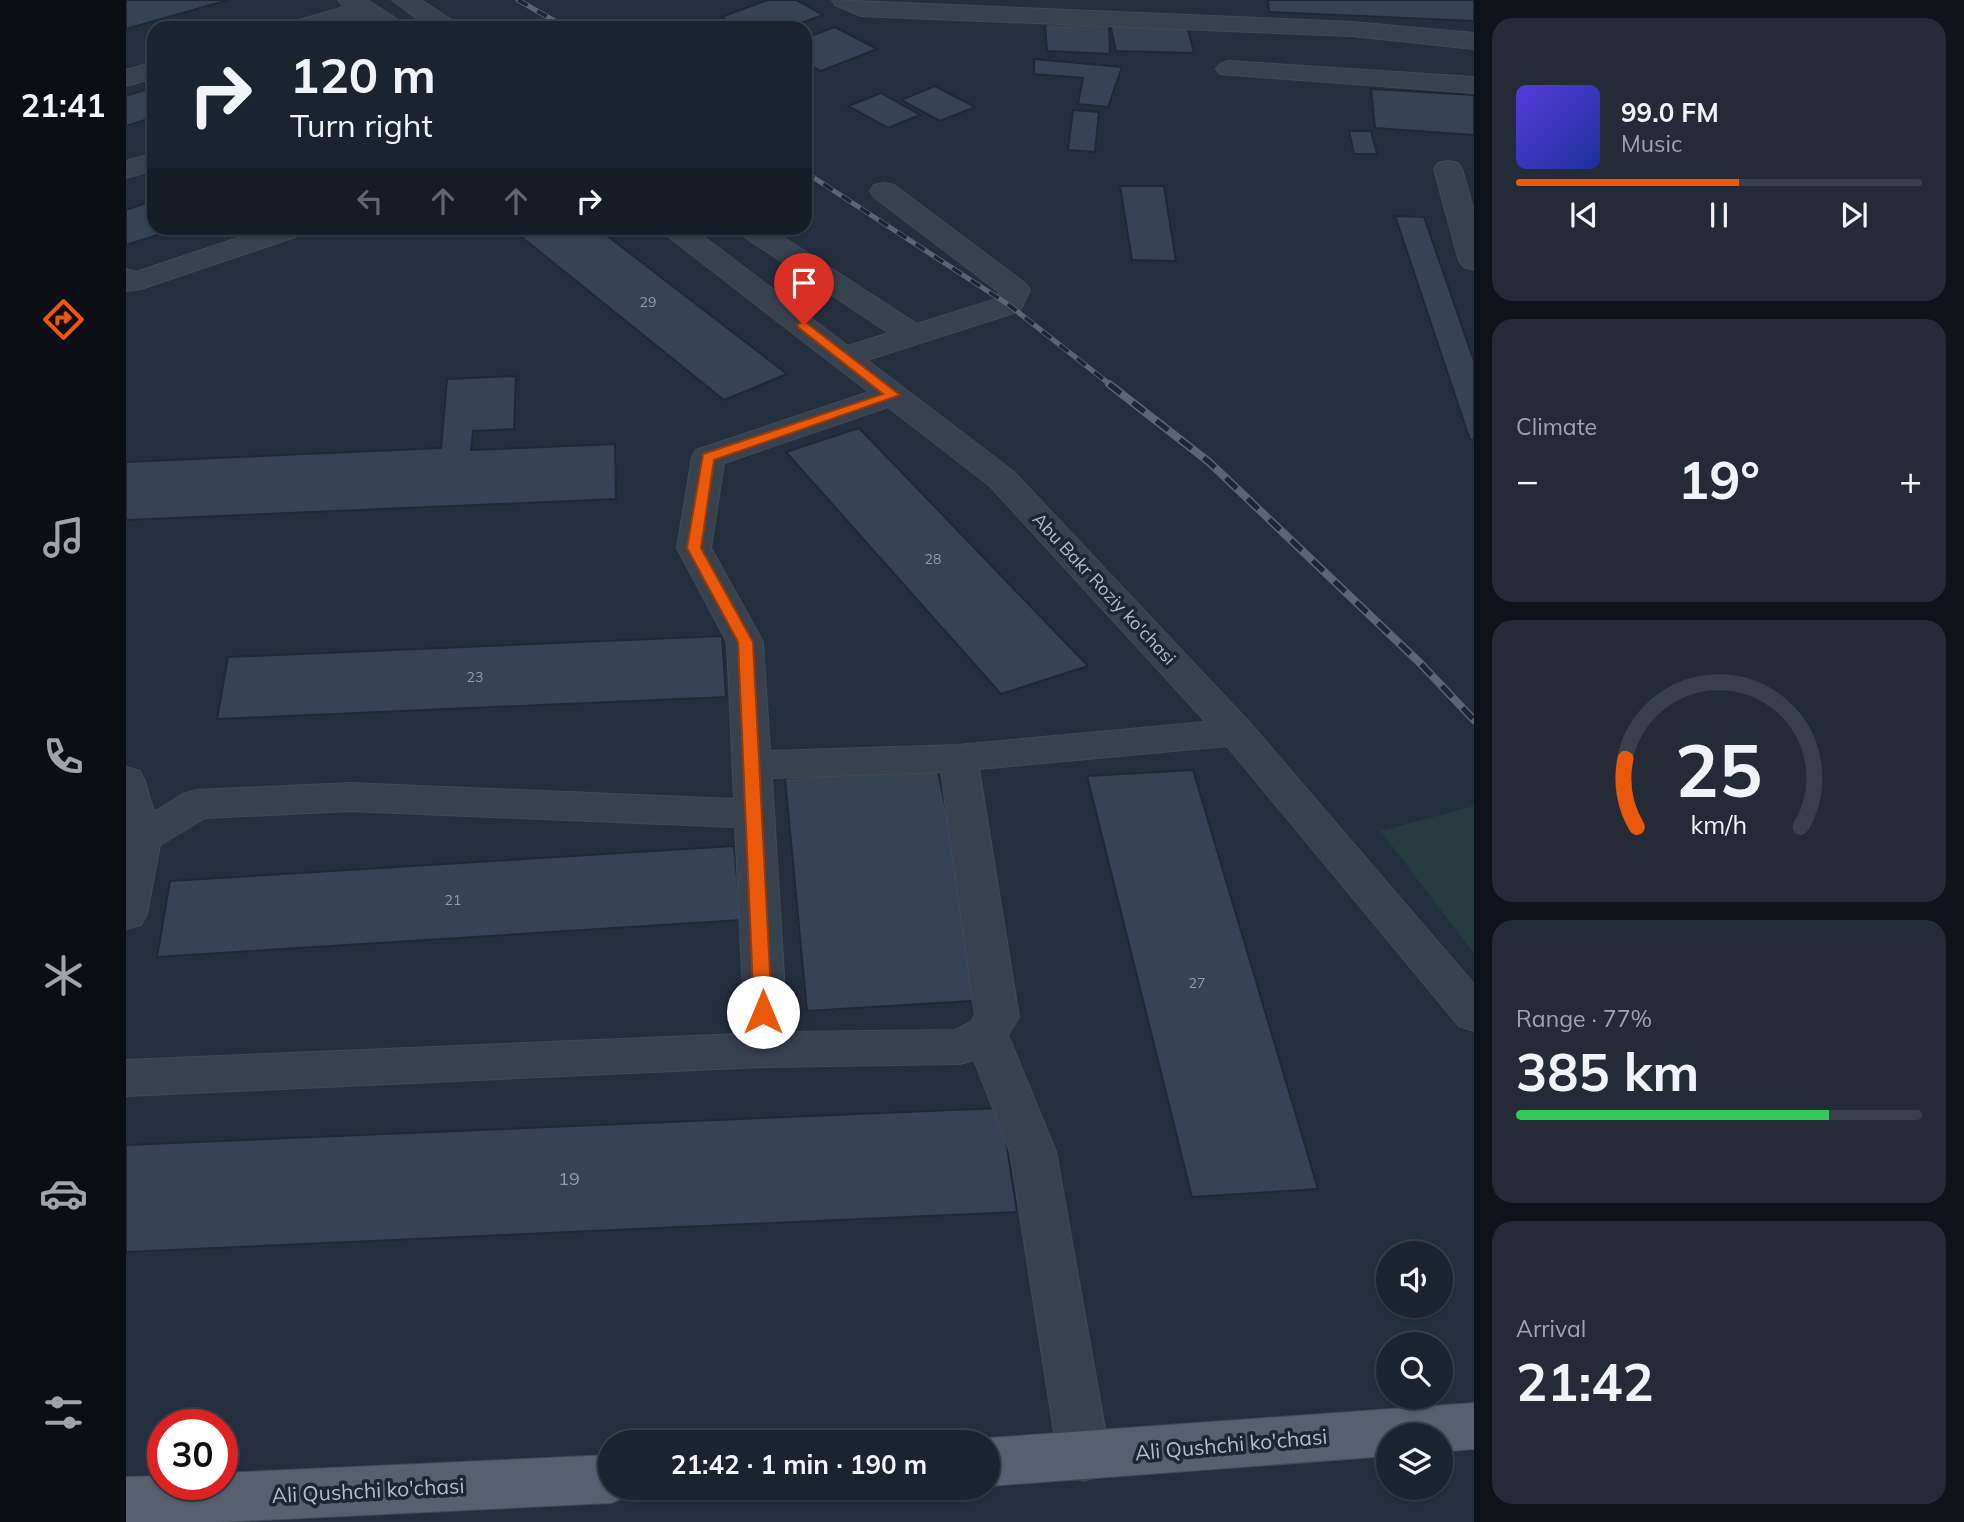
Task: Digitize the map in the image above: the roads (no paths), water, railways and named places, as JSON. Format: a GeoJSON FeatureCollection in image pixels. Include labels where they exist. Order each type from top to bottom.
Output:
{"type":"FeatureCollection","features":[{"type":"Feature","properties":{"kind":"main road","name":"Ali Qushchi ko'chasi"},"geometry":{"type":"LineString","coordinates":[[1000,1461],[1474,1426]]}},
{"type":"Feature","properties":{"kind":"main road","name":"Ali Qushchi ko'chasi"},"geometry":{"type":"LineString","coordinates":[[130,1509],[598,1480]]}},
{"type":"Feature","properties":{"kind":"street"},"geometry":{"type":"LineString","coordinates":[[404,0],[436,21]]}},
{"type":"Feature","properties":{"kind":"street"},"geometry":{"type":"LineString","coordinates":[[844,0],[861,9],[1352,29],[1474,41]]}},
{"type":"Feature","properties":{"kind":"street"},"geometry":{"type":"LineString","coordinates":[[316,21],[358,4],[384,21]]}},
{"type":"Feature","properties":{"kind":"street"},"geometry":{"type":"LineString","coordinates":[[1229,69],[1474,85]]}},
{"type":"Feature","properties":{"kind":"street"},"geometry":{"type":"LineString","coordinates":[[126,78],[147,72]]}},
{"type":"Feature","properties":{"kind":"street"},"geometry":{"type":"LineString","coordinates":[[126,170],[147,163]]}},
{"type":"Feature","properties":{"kind":"street"},"geometry":{"type":"LineString","coordinates":[[1448,169],[1466,198],[1474,261]]}},
{"type":"Feature","properties":{"kind":"street"},"geometry":{"type":"LineString","coordinates":[[845,357],[1010,305],[1015,290],[884,191]]}},
{"type":"Feature","properties":{"kind":"street"},"geometry":{"type":"LineString","coordinates":[[126,278],[131,283],[273,235]]}},
{"type":"Feature","properties":{"kind":"street","name":"Abu Bakr Roziy ko'chasi"},"geometry":{"type":"LineString","coordinates":[[684,235],[1002,480],[1237,732],[1474,1014]]}},
{"type":"Feature","properties":{"kind":"street"},"geometry":{"type":"LineString","coordinates":[[761,235],[913,335]]}},
{"type":"Feature","properties":{"kind":"street"},"geometry":{"type":"LineString","coordinates":[[762,1050],[764,992],[746,642],[694,548],[708,457],[893,395]]}},
{"type":"Feature","properties":{"kind":"street"},"geometry":{"type":"LineString","coordinates":[[752,765],[958,758],[1237,732]]}},
{"type":"Feature","properties":{"kind":"street"},"geometry":{"type":"LineString","coordinates":[[126,1078],[762,1050],[960,1047],[986,1034],[997,1017],[958,758]]}},
{"type":"Feature","properties":{"kind":"street"},"geometry":{"type":"LineString","coordinates":[[126,781],[142,838],[126,914]]}},
{"type":"Feature","properties":{"kind":"street"},"geometry":{"type":"LineString","coordinates":[[142,838],[197,804],[322,798],[755,814]]}},
{"type":"Feature","properties":{"kind":"street"},"geometry":{"type":"LineString","coordinates":[[986,1034],[1033,1152],[1084,1457]]}},
{"type":"Feature","properties":{"kind":"railway"},"geometry":{"type":"LineString","coordinates":[[518,0],[555,21]]}},
{"type":"Feature","properties":{"kind":"railway"},"geometry":{"type":"LineString","coordinates":[[812,177],[1009,305],[1112,386]]}},
{"type":"Feature","properties":{"kind":"railway"},"geometry":{"type":"LineString","coordinates":[[1109,384],[1209,462],[1420,663],[1474,720]]}}]}
